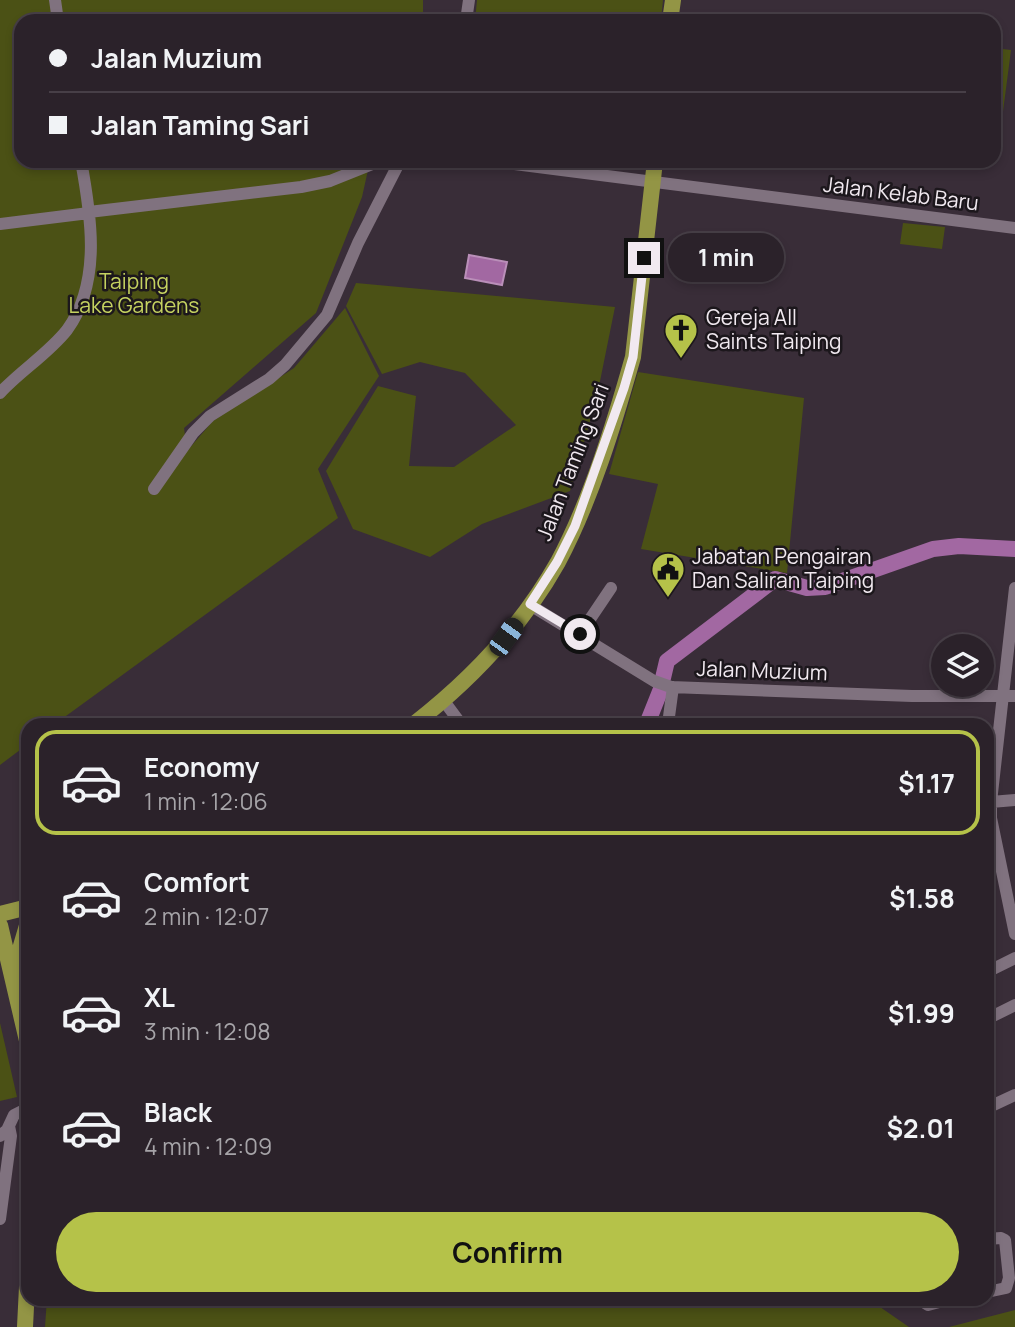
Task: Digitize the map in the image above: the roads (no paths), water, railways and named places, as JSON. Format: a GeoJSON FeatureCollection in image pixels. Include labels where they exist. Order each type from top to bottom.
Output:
{"type":"FeatureCollection","features":[{"type":"Feature","properties":{"kind":"main road","name":"Jalan Taming Sari"},"geometry":{"type":"LineString","coordinates":[[422,718],[444,701],[491,655],[530,604],[557,562],[575,526],[633,357],[654,168]]}},
{"type":"Feature","properties":{"kind":"main road"},"geometry":{"type":"LineString","coordinates":[[0,914],[21,909]]}},
{"type":"Feature","properties":{"kind":"main road"},"geometry":{"type":"LineString","coordinates":[[0,925],[6,977],[21,1015]]}},
{"type":"Feature","properties":{"kind":"main road"},"geometry":{"type":"LineString","coordinates":[[6,977],[21,940]]}},
{"type":"Feature","properties":{"kind":"main road"},"geometry":{"type":"LineString","coordinates":[[25,1327],[26,1306]]}},
{"type":"Feature","properties":{"kind":"street"},"geometry":{"type":"LineString","coordinates":[[0,393],[60,336],[79,307],[90,263],[89,213],[82,168]]}},
{"type":"Feature","properties":{"kind":"street"},"geometry":{"type":"LineString","coordinates":[[0,224],[301,187],[331,181],[363,168]]}},
{"type":"Feature","properties":{"kind":"street"},"geometry":{"type":"LineString","coordinates":[[154,489],[193,433],[210,416],[285,366],[327,316],[358,243],[396,168]]}},
{"type":"Feature","properties":{"kind":"street","name":"Jalan Kelab Baru"},"geometry":{"type":"LineString","coordinates":[[547,168],[1015,228]]}},
{"type":"Feature","properties":{"kind":"street"},"geometry":{"type":"LineString","coordinates":[[580,634],[611,588]]}},
{"type":"Feature","properties":{"kind":"street"},"geometry":{"type":"LineString","coordinates":[[994,783],[1008,696],[1015,588]]}},
{"type":"Feature","properties":{"kind":"street","name":"Jalan Muzium"},"geometry":{"type":"LineString","coordinates":[[530,604],[654,681],[673,687],[912,696],[1008,696]]}},
{"type":"Feature","properties":{"kind":"street"},"geometry":{"type":"LineString","coordinates":[[669,718],[673,687]]}},
{"type":"Feature","properties":{"kind":"street"},"geometry":{"type":"LineString","coordinates":[[444,701],[457,718]]}},
{"type":"Feature","properties":{"kind":"street"},"geometry":{"type":"LineString","coordinates":[[994,802],[1015,800]]}},
{"type":"Feature","properties":{"kind":"street"},"geometry":{"type":"LineString","coordinates":[[994,832],[1002,870],[1012,899],[1015,934]]}},
{"type":"Feature","properties":{"kind":"street"},"geometry":{"type":"LineString","coordinates":[[994,872],[1002,870]]}},
{"type":"Feature","properties":{"kind":"street"},"geometry":{"type":"LineString","coordinates":[[994,968],[1015,958]]}},
{"type":"Feature","properties":{"kind":"street"},"geometry":{"type":"LineString","coordinates":[[994,1016],[1015,1005]]}},
{"type":"Feature","properties":{"kind":"street"},"geometry":{"type":"LineString","coordinates":[[994,1105],[1015,1095]]}},
{"type":"Feature","properties":{"kind":"street"},"geometry":{"type":"LineString","coordinates":[[0,1219],[11,1136],[4,1131],[14,1115],[21,1112]]}},
{"type":"Feature","properties":{"kind":"street"},"geometry":{"type":"LineString","coordinates":[[994,1238],[1005,1240],[1009,1278],[1006,1288],[994,1291]]}},
{"type":"Feature","properties":{"kind":"waterway"},"geometry":{"type":"LineString","coordinates":[[663,678],[667,661],[775,579],[807,588],[825,587],[933,549],[959,546],[1015,549]]}},
{"type":"Feature","properties":{"kind":"waterway"},"geometry":{"type":"LineString","coordinates":[[649,718],[661,689]]}},
{"type":"Feature","properties":{"kind":"place","name":"Gereja All Saints Taiping"},"geometry":{"type":"Point","coordinates":[681,360]}},
{"type":"Feature","properties":{"kind":"place","name":"Jabatan Pengairan Dan Saliran Taiping"},"geometry":{"type":"Point","coordinates":[668,599]}},
{"type":"Feature","properties":{"kind":"park label","name":"Taiping Lake Gardens"},"geometry":{"type":"Point","coordinates":[134,294]}}]}
